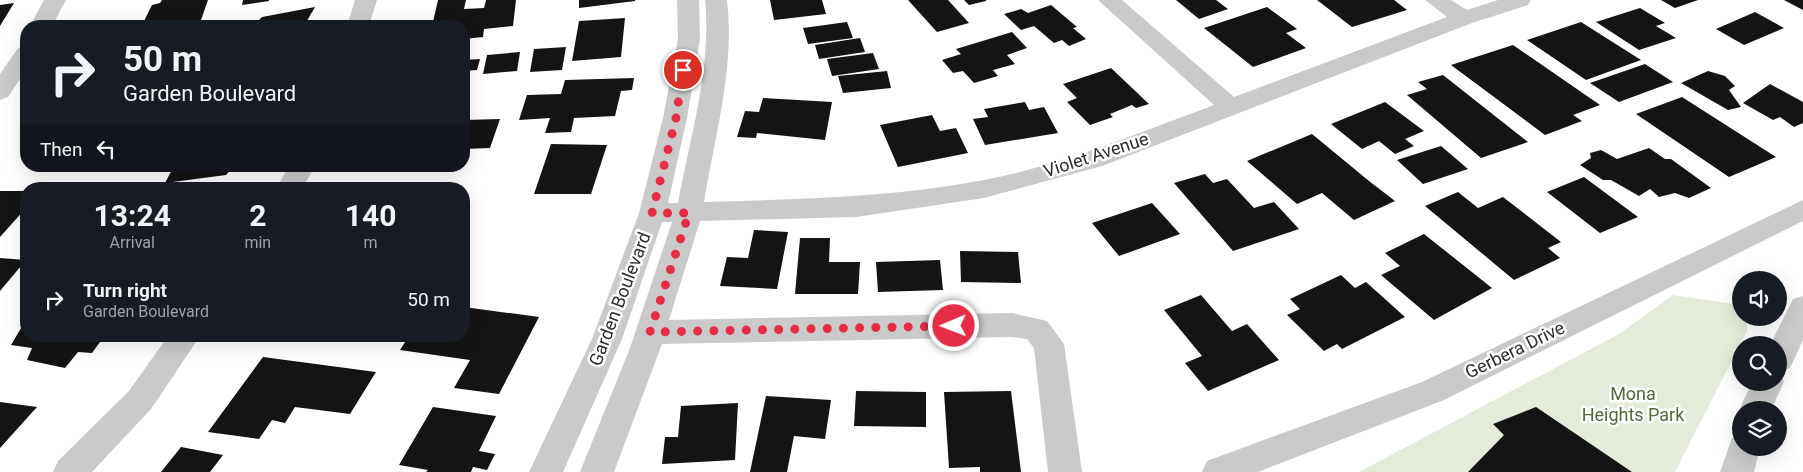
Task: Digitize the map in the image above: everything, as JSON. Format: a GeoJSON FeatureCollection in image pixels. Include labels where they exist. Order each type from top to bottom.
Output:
{"type":"FeatureCollection","features":[{"type":"Feature","properties":{"kind":"street"},"geometry":{"type":"LineString","coordinates":[[44,20],[55,0]]}},
{"type":"Feature","properties":{"kind":"street"},"geometry":{"type":"LineString","coordinates":[[360,20],[366,0]]}},
{"type":"Feature","properties":{"kind":"street","name":"Garden Boulevard"},"geometry":{"type":"LineString","coordinates":[[546,472],[607,339],[652,213],[677,110],[689,39],[688,0]]}},
{"type":"Feature","properties":{"kind":"street","name":"Garden Boulevard"},"geometry":{"type":"LineString","coordinates":[[597,472],[650,332],[689,213],[713,82],[719,28],[716,0]]}},
{"type":"Feature","properties":{"kind":"street"},"geometry":{"type":"LineString","coordinates":[[1109,0],[1231,107]]}},
{"type":"Feature","properties":{"kind":"street"},"geometry":{"type":"LineString","coordinates":[[1436,0],[1464,18]]}},
{"type":"Feature","properties":{"kind":"street","name":"Violet Avenue"},"geometry":{"type":"LineString","coordinates":[[652,213],[856,208],[984,189],[1093,160],[1464,18],[1520,0]]}},
{"type":"Feature","properties":{"kind":"street"},"geometry":{"type":"LineString","coordinates":[[0,92],[20,61]]}},
{"type":"Feature","properties":{"kind":"street","name":"Gerbera Drive"},"geometry":{"type":"LineString","coordinates":[[1219,472],[1433,391],[1803,210]]}},
{"type":"Feature","properties":{"kind":"street"},"geometry":{"type":"LineString","coordinates":[[1787,342],[1803,307]]}},
{"type":"Feature","properties":{"kind":"street"},"geometry":{"type":"LineString","coordinates":[[650,332],[1012,325],[1036,329],[1049,344],[1065,472]]}},
{"type":"Feature","properties":{"kind":"street"},"geometry":{"type":"LineString","coordinates":[[70,472],[140,400],[181,342]]}},
{"type":"Feature","properties":{"kind":"street"},"geometry":{"type":"LineString","coordinates":[[1737,472],[1742,456]]}},
{"type":"Feature","properties":{"kind":"green space","name":"Mona Heights Park"},"geometry":{"type":"Polygon","coordinates":[[[1673,295],[1732,304],[1732,326],[1747,326],[1744,336],[1732,336],[1732,360],[1675,472],[1359,472],[1619,334],[1673,295]]]}},
{"type":"Feature","properties":{"kind":"building"},"geometry":{"type":"Polygon","coordinates":[[[162,0],[208,0],[201,20],[144,20],[152,5],[160,3],[162,0]]]}},
{"type":"Feature","properties":{"kind":"building"},"geometry":{"type":"Polygon","coordinates":[[[243,0],[269,0],[269,1],[242,5],[243,0]]]}},
{"type":"Feature","properties":{"kind":"building"},"geometry":{"type":"Polygon","coordinates":[[[438,0],[466,0],[464,9],[484,8],[486,0],[516,0],[513,26],[484,29],[483,37],[470,38],[470,20],[433,20],[438,0]]]}},
{"type":"Feature","properties":{"kind":"building"},"geometry":{"type":"Polygon","coordinates":[[[579,0],[635,0],[635,1],[579,8],[579,0]]]}},
{"type":"Feature","properties":{"kind":"building"},"geometry":{"type":"Polygon","coordinates":[[[770,0],[822,0],[826,14],[774,20],[770,0]]]}},
{"type":"Feature","properties":{"kind":"building"},"geometry":{"type":"Polygon","coordinates":[[[908,0],[948,0],[969,23],[937,32],[908,0]]]}},
{"type":"Feature","properties":{"kind":"building"},"geometry":{"type":"Polygon","coordinates":[[[964,0],[986,0],[986,1],[969,5],[964,0]]]}},
{"type":"Feature","properties":{"kind":"building"},"geometry":{"type":"Polygon","coordinates":[[[1176,0],[1216,0],[1228,9],[1199,19],[1176,0]]]}},
{"type":"Feature","properties":{"kind":"building"},"geometry":{"type":"Polygon","coordinates":[[[1317,0],[1394,0],[1407,10],[1352,27],[1317,0]]]}},
{"type":"Feature","properties":{"kind":"building"},"geometry":{"type":"Polygon","coordinates":[[[1661,0],[1698,0],[1675,8],[1661,0]]]}},
{"type":"Feature","properties":{"kind":"building"},"geometry":{"type":"Polygon","coordinates":[[[1784,0],[1803,0],[1803,10],[1784,0]]]}},
{"type":"Feature","properties":{"kind":"building"},"geometry":{"type":"Polygon","coordinates":[[[14,3],[0,26],[0,5],[14,3]]]}},
{"type":"Feature","properties":{"kind":"building"},"geometry":{"type":"Polygon","coordinates":[[[1051,5],[1077,27],[1073,28],[1086,39],[1069,46],[1062,40],[1054,43],[1034,26],[1021,30],[1004,14],[1021,9],[1028,13],[1051,5]]]}},
{"type":"Feature","properties":{"kind":"building"},"geometry":{"type":"Polygon","coordinates":[[[315,7],[307,20],[259,20],[262,17],[315,7]]]}},
{"type":"Feature","properties":{"kind":"building"},"geometry":{"type":"Polygon","coordinates":[[[1267,7],[1297,29],[1286,33],[1306,48],[1253,67],[1204,28],[1267,7]]]}},
{"type":"Feature","properties":{"kind":"building"},"geometry":{"type":"Polygon","coordinates":[[[1640,8],[1665,23],[1656,26],[1676,38],[1639,50],[1596,22],[1640,8]]]}},
{"type":"Feature","properties":{"kind":"building"},"geometry":{"type":"Polygon","coordinates":[[[1755,12],[1784,28],[1744,45],[1716,29],[1755,12]]]}},
{"type":"Feature","properties":{"kind":"building"},"geometry":{"type":"Polygon","coordinates":[[[625,18],[621,57],[572,61],[579,21],[625,18]]]}},
{"type":"Feature","properties":{"kind":"building"},"geometry":{"type":"Polygon","coordinates":[[[847,22],[853,38],[808,44],[803,28],[847,22]]]}},
{"type":"Feature","properties":{"kind":"building"},"geometry":{"type":"Polygon","coordinates":[[[1581,22],[1641,60],[1586,80],[1527,40],[1581,22]]]}},
{"type":"Feature","properties":{"kind":"building"},"geometry":{"type":"Polygon","coordinates":[[[1012,32],[1027,48],[1007,55],[1015,64],[993,70],[998,76],[974,83],[963,71],[953,73],[942,60],[961,54],[956,49],[1012,32]]]}},
{"type":"Feature","properties":{"kind":"building"},"geometry":{"type":"Polygon","coordinates":[[[860,38],[865,52],[819,59],[815,45],[860,38]]]}},
{"type":"Feature","properties":{"kind":"building"},"geometry":{"type":"Polygon","coordinates":[[[1513,45],[1600,105],[1573,115],[1582,121],[1545,135],[1451,65],[1513,45]]]}},
{"type":"Feature","properties":{"kind":"building"},"geometry":{"type":"Polygon","coordinates":[[[566,47],[562,70],[530,72],[534,49],[566,47]]]}},
{"type":"Feature","properties":{"kind":"building"},"geometry":{"type":"Polygon","coordinates":[[[520,52],[517,71],[483,74],[487,55],[520,52]]]}},
{"type":"Feature","properties":{"kind":"building"},"geometry":{"type":"Polygon","coordinates":[[[873,53],[879,69],[832,76],[827,59],[873,53]]]}},
{"type":"Feature","properties":{"kind":"building"},"geometry":{"type":"Polygon","coordinates":[[[480,59],[477,70],[470,71],[470,60],[480,59]]]}},
{"type":"Feature","properties":{"kind":"building"},"geometry":{"type":"Polygon","coordinates":[[[1645,64],[1673,82],[1619,102],[1590,83],[1645,64]]]}},
{"type":"Feature","properties":{"kind":"building"},"geometry":{"type":"Polygon","coordinates":[[[1111,68],[1149,104],[1136,108],[1132,105],[1110,114],[1113,117],[1090,125],[1067,102],[1077,98],[1063,84],[1111,68]]]}},
{"type":"Feature","properties":{"kind":"building"},"geometry":{"type":"Polygon","coordinates":[[[887,71],[891,88],[843,93],[838,76],[887,71]]]}},
{"type":"Feature","properties":{"kind":"building"},"geometry":{"type":"Polygon","coordinates":[[[1708,71],[1725,76],[1735,86],[1729,90],[1741,107],[1728,110],[1681,83],[1708,71]]]}},
{"type":"Feature","properties":{"kind":"building"},"geometry":{"type":"Polygon","coordinates":[[[1443,75],[1528,142],[1481,158],[1407,95],[1427,89],[1418,82],[1443,75]]]}},
{"type":"Feature","properties":{"kind":"building"},"geometry":{"type":"Polygon","coordinates":[[[634,78],[632,90],[621,91],[615,116],[574,118],[571,132],[545,133],[550,118],[519,120],[527,95],[561,94],[565,80],[634,78]]]}},
{"type":"Feature","properties":{"kind":"building"},"geometry":{"type":"Polygon","coordinates":[[[1770,84],[1803,102],[1803,123],[1794,127],[1780,117],[1773,120],[1743,103],[1770,84]]]}},
{"type":"Feature","properties":{"kind":"building"},"geometry":{"type":"Polygon","coordinates":[[[1682,97],[1776,157],[1729,177],[1636,114],[1682,97]]]}},
{"type":"Feature","properties":{"kind":"building"},"geometry":{"type":"Polygon","coordinates":[[[763,98],[832,102],[825,140],[757,133],[756,138],[737,137],[745,111],[759,112],[763,98]]]}},
{"type":"Feature","properties":{"kind":"building"},"geometry":{"type":"Polygon","coordinates":[[[1025,102],[1029,110],[1044,107],[1058,133],[985,145],[973,119],[988,117],[984,109],[1025,102]]]}},
{"type":"Feature","properties":{"kind":"building"},"geometry":{"type":"Polygon","coordinates":[[[1385,102],[1424,131],[1405,139],[1414,146],[1395,154],[1379,141],[1362,149],[1331,124],[1385,102]]]}},
{"type":"Feature","properties":{"kind":"building"},"geometry":{"type":"Polygon","coordinates":[[[932,115],[940,131],[956,128],[968,153],[898,167],[880,125],[932,115]]]}},
{"type":"Feature","properties":{"kind":"building"},"geometry":{"type":"Polygon","coordinates":[[[500,119],[490,148],[470,149],[470,120],[500,119]]]}},
{"type":"Feature","properties":{"kind":"building"},"geometry":{"type":"Polygon","coordinates":[[[1312,134],[1395,201],[1354,220],[1322,193],[1297,204],[1247,161],[1312,134]]]}},
{"type":"Feature","properties":{"kind":"building"},"geometry":{"type":"Polygon","coordinates":[[[551,144],[607,145],[591,194],[534,194],[551,144]]]}},
{"type":"Feature","properties":{"kind":"building"},"geometry":{"type":"Polygon","coordinates":[[[1441,146],[1468,169],[1423,184],[1397,160],[1441,146]]]}},
{"type":"Feature","properties":{"kind":"building"},"geometry":{"type":"Polygon","coordinates":[[[1649,148],[1665,159],[1671,159],[1711,188],[1689,198],[1675,193],[1659,197],[1650,189],[1639,196],[1611,180],[1603,180],[1580,165],[1591,158],[1590,153],[1601,150],[1617,159],[1649,148]]]}},
{"type":"Feature","properties":{"kind":"building"},"geometry":{"type":"Polygon","coordinates":[[[171,172],[229,172],[226,175],[166,182],[171,172]]]}},
{"type":"Feature","properties":{"kind":"building"},"geometry":{"type":"Polygon","coordinates":[[[1205,174],[1213,183],[1227,179],[1254,208],[1274,202],[1299,229],[1233,251],[1174,183],[1205,174]]]}},
{"type":"Feature","properties":{"kind":"building"},"geometry":{"type":"Polygon","coordinates":[[[1584,177],[1638,217],[1600,233],[1547,192],[1584,177]]]}},
{"type":"Feature","properties":{"kind":"building"},"geometry":{"type":"Polygon","coordinates":[[[0,191],[20,191],[20,215],[0,237],[0,191]]]}},
{"type":"Feature","properties":{"kind":"building"},"geometry":{"type":"Polygon","coordinates":[[[1458,192],[1478,208],[1503,197],[1561,242],[1548,248],[1560,258],[1514,280],[1425,206],[1458,192]]]}},
{"type":"Feature","properties":{"kind":"building"},"geometry":{"type":"Polygon","coordinates":[[[1152,203],[1180,234],[1119,256],[1092,223],[1152,203]]]}},
{"type":"Feature","properties":{"kind":"building"},"geometry":{"type":"Polygon","coordinates":[[[754,230],[788,232],[777,289],[720,286],[727,257],[748,258],[754,230]]]}},
{"type":"Feature","properties":{"kind":"building"},"geometry":{"type":"Polygon","coordinates":[[[1424,234],[1492,288],[1434,320],[1381,275],[1400,266],[1385,253],[1424,234]]]}},
{"type":"Feature","properties":{"kind":"building"},"geometry":{"type":"Polygon","coordinates":[[[800,238],[830,238],[829,262],[860,262],[858,294],[795,294],[800,238]]]}},
{"type":"Feature","properties":{"kind":"building"},"geometry":{"type":"Polygon","coordinates":[[[960,251],[1018,252],[1021,283],[961,282],[960,251]]]}},
{"type":"Feature","properties":{"kind":"building"},"geometry":{"type":"Polygon","coordinates":[[[0,258],[20,260],[20,267],[0,291],[0,258]]]}},
{"type":"Feature","properties":{"kind":"building"},"geometry":{"type":"Polygon","coordinates":[[[940,260],[943,290],[878,292],[876,262],[940,260]]]}},
{"type":"Feature","properties":{"kind":"building"},"geometry":{"type":"Polygon","coordinates":[[[1341,275],[1355,288],[1366,282],[1405,317],[1342,349],[1337,344],[1324,351],[1287,315],[1300,309],[1290,299],[1341,275]]]}},
{"type":"Feature","properties":{"kind":"building"},"geometry":{"type":"Polygon","coordinates":[[[1201,295],[1232,331],[1247,324],[1279,360],[1208,391],[1185,363],[1202,356],[1164,310],[1201,295]]]}},
{"type":"Feature","properties":{"kind":"building"},"geometry":{"type":"Polygon","coordinates":[[[470,308],[539,317],[499,394],[454,388],[470,360],[400,350],[405,342],[470,342],[470,308]]]}},
{"type":"Feature","properties":{"kind":"building"},"geometry":{"type":"Polygon","coordinates":[[[20,330],[20,342],[100,342],[92,353],[78,352],[65,368],[27,360],[32,348],[11,345],[20,330]]]}},
{"type":"Feature","properties":{"kind":"building"},"geometry":{"type":"Polygon","coordinates":[[[263,357],[376,372],[350,414],[295,407],[285,423],[272,420],[259,439],[208,432],[263,357]]]}},
{"type":"Feature","properties":{"kind":"building"},"geometry":{"type":"Polygon","coordinates":[[[856,391],[926,392],[926,427],[854,426],[856,391]]]}},
{"type":"Feature","properties":{"kind":"building"},"geometry":{"type":"Polygon","coordinates":[[[1011,391],[1021,472],[980,472],[980,467],[949,468],[944,392],[1011,391]]]}},
{"type":"Feature","properties":{"kind":"building"},"geometry":{"type":"Polygon","coordinates":[[[766,396],[831,400],[825,439],[794,436],[787,472],[750,472],[766,396]]]}},
{"type":"Feature","properties":{"kind":"building"},"geometry":{"type":"Polygon","coordinates":[[[0,402],[37,407],[0,448],[0,402]]]}},
{"type":"Feature","properties":{"kind":"building"},"geometry":{"type":"Polygon","coordinates":[[[738,403],[735,460],[662,464],[665,437],[678,437],[681,406],[738,403]]]}},
{"type":"Feature","properties":{"kind":"building"},"geometry":{"type":"Polygon","coordinates":[[[433,407],[496,416],[479,451],[495,454],[487,470],[473,467],[471,472],[426,472],[428,470],[399,465],[433,407]]]}},
{"type":"Feature","properties":{"kind":"building"},"geometry":{"type":"Polygon","coordinates":[[[1536,407],[1632,472],[1468,472],[1504,435],[1493,424],[1536,407]]]}},
{"type":"Feature","properties":{"kind":"building"},"geometry":{"type":"Polygon","coordinates":[[[181,447],[223,455],[210,472],[161,472],[181,447]]]}},
{"type":"Feature","properties":{"kind":"route"},"geometry":{"type":"LineString","coordinates":[[683,70],[676,118],[652,213],[689,213],[650,332],[954,326]]}}]}
